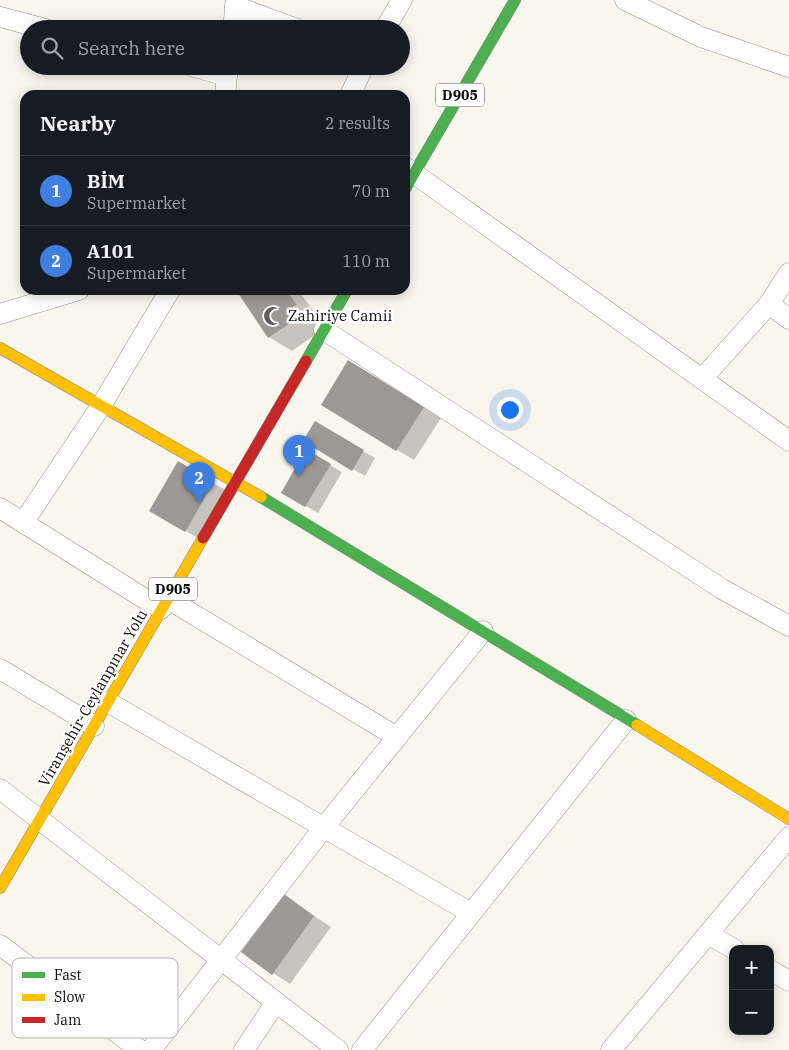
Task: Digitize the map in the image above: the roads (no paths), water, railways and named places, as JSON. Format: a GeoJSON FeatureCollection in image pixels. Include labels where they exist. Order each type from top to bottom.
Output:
{"type":"FeatureCollection","features":[{"type":"Feature","properties":{"kind":"street"},"geometry":{"type":"LineString","coordinates":[[390,20],[402,0]]}},
{"type":"Feature","properties":{"kind":"street","name":"D905"},"geometry":{"type":"LineString","coordinates":[[410,174],[515,0]]}},
{"type":"Feature","properties":{"kind":"street"},"geometry":{"type":"LineString","coordinates":[[625,0],[701,37],[789,67]]}},
{"type":"Feature","properties":{"kind":"street"},"geometry":{"type":"LineString","coordinates":[[234,20],[236,3],[276,20]]}},
{"type":"Feature","properties":{"kind":"street"},"geometry":{"type":"LineString","coordinates":[[0,17],[20,22]]}},
{"type":"Feature","properties":{"kind":"street"},"geometry":{"type":"LineString","coordinates":[[352,90],[360,75]]}},
{"type":"Feature","properties":{"kind":"street"},"geometry":{"type":"LineString","coordinates":[[410,178],[789,441]]}},
{"type":"Feature","properties":{"kind":"street"},"geometry":{"type":"LineString","coordinates":[[702,379],[769,304],[789,273]]}},
{"type":"Feature","properties":{"kind":"street"},"geometry":{"type":"LineString","coordinates":[[0,314],[63,295]]}},
{"type":"Feature","properties":{"kind":"street"},"geometry":{"type":"LineString","coordinates":[[24,523],[101,406],[167,295]]}},
{"type":"Feature","properties":{"kind":"street","name":"Viranşehir-Ceylanpınar Yolu"},"geometry":{"type":"LineString","coordinates":[[3,877],[40,819],[344,295]]}},
{"type":"Feature","properties":{"kind":"street"},"geometry":{"type":"LineString","coordinates":[[769,304],[789,319]]}},
{"type":"Feature","properties":{"kind":"street"},"geometry":{"type":"LineString","coordinates":[[324,330],[722,589],[789,626]]}},
{"type":"Feature","properties":{"kind":"street"},"geometry":{"type":"LineString","coordinates":[[0,348],[235,482],[483,631],[789,819]]}},
{"type":"Feature","properties":{"kind":"street"},"geometry":{"type":"LineString","coordinates":[[0,508],[397,737]]}},
{"type":"Feature","properties":{"kind":"street"},"geometry":{"type":"LineString","coordinates":[[178,1015],[325,826],[483,631]]}},
{"type":"Feature","properties":{"kind":"street"},"geometry":{"type":"LineString","coordinates":[[0,669],[94,726]]}},
{"type":"Feature","properties":{"kind":"street"},"geometry":{"type":"LineString","coordinates":[[108,702],[325,826],[471,913]]}},
{"type":"Feature","properties":{"kind":"street"},"geometry":{"type":"LineString","coordinates":[[362,1050],[626,720]]}},
{"type":"Feature","properties":{"kind":"street"},"geometry":{"type":"LineString","coordinates":[[0,789],[338,1050]]}},
{"type":"Feature","properties":{"kind":"street"},"geometry":{"type":"LineString","coordinates":[[611,1050],[789,838]]}},
{"type":"Feature","properties":{"kind":"street"},"geometry":{"type":"LineString","coordinates":[[708,934],[729,946]]}},
{"type":"Feature","properties":{"kind":"street"},"geometry":{"type":"LineString","coordinates":[[0,945],[17,958]]}},
{"type":"Feature","properties":{"kind":"street"},"geometry":{"type":"LineString","coordinates":[[774,972],[789,981]]}},
{"type":"Feature","properties":{"kind":"street"},"geometry":{"type":"LineString","coordinates":[[244,1050],[276,1002]]}},
{"type":"Feature","properties":{"kind":"street"},"geometry":{"type":"LineString","coordinates":[[124,1038],[140,1050]]}},
{"type":"Feature","properties":{"kind":"street"},"geometry":{"type":"LineString","coordinates":[[151,1050],[160,1038]]}},
{"type":"Feature","properties":{"kind":"place","name":"Zahiriye Camii"},"geometry":{"type":"Point","coordinates":[273,316]}},
{"type":"Feature","properties":{"kind":"place","name":"BİM"},"geometry":{"type":"Point","coordinates":[299,476]}},
{"type":"Feature","properties":{"kind":"place","name":"A101"},"geometry":{"type":"Point","coordinates":[199,503]}}]}
